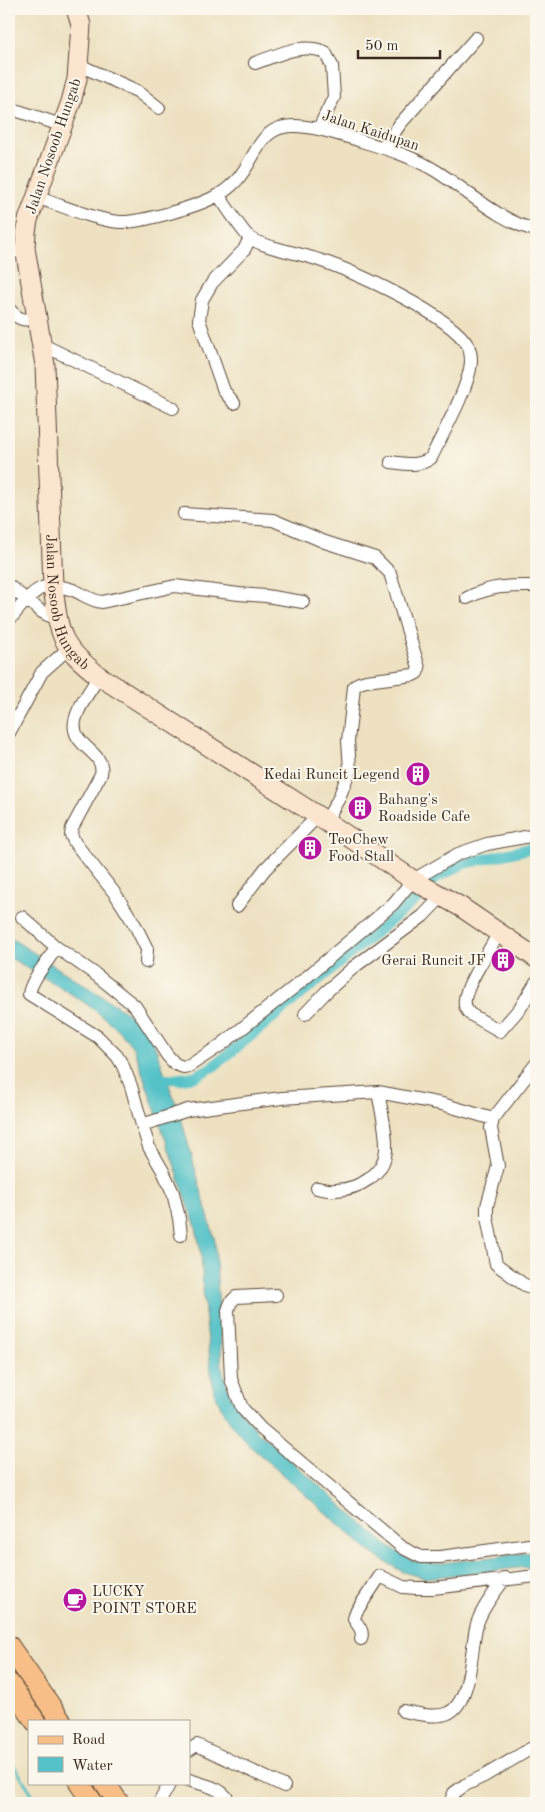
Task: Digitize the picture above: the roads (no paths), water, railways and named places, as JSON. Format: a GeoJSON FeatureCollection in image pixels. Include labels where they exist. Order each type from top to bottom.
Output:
{"type":"FeatureCollection","features":[{"type":"Feature","properties":{"kind":"main road","name":"Jalan Nosoob Hungab"},"geometry":{"type":"LineString","coordinates":[[79,10],[81,25],[79,65],[70,102],[17,251],[37,316],[41,344],[46,395],[53,586],[60,631],[69,648],[80,661],[99,676],[499,932],[536,958]]}},
{"type":"Feature","properties":{"kind":"main road"},"geometry":{"type":"LineString","coordinates":[[9,1646],[60,1720]]}},
{"type":"Feature","properties":{"kind":"main road"},"geometry":{"type":"LineString","coordinates":[[9,1684],[34,1720]]}},
{"type":"Feature","properties":{"kind":"main road"},"geometry":{"type":"LineString","coordinates":[[80,1784],[93,1803]]}},
{"type":"Feature","properties":{"kind":"main road"},"geometry":{"type":"LineString","coordinates":[[106,1784],[119,1803]]}},
{"type":"Feature","properties":{"kind":"street"},"geometry":{"type":"LineString","coordinates":[[384,148],[400,124],[476,38]]}},
{"type":"Feature","properties":{"kind":"street"},"geometry":{"type":"LineString","coordinates":[[256,63],[302,47],[317,48],[325,52],[332,66],[334,97],[319,128]]}},
{"type":"Feature","properties":{"kind":"street"},"geometry":{"type":"LineString","coordinates":[[79,65],[137,91],[159,108]]}},
{"type":"Feature","properties":{"kind":"street"},"geometry":{"type":"LineString","coordinates":[[9,108],[61,125]]}},
{"type":"Feature","properties":{"kind":"street","name":"Jalan Kaidupan"},"geometry":{"type":"LineString","coordinates":[[36,197],[120,222],[165,214],[196,205],[218,195],[235,182],[246,169],[262,140],[270,132],[294,126],[319,128],[411,158],[433,169],[490,209],[506,218],[536,230]]}},
{"type":"Feature","properties":{"kind":"street"},"geometry":{"type":"LineString","coordinates":[[218,195],[250,238],[264,244],[319,259],[375,282],[451,327],[469,346],[471,359],[469,377],[431,458],[424,463],[414,465],[391,462]]}},
{"type":"Feature","properties":{"kind":"street"},"geometry":{"type":"LineString","coordinates":[[234,403],[224,391],[199,320],[202,300],[212,283],[244,250],[250,238]]}},
{"type":"Feature","properties":{"kind":"street"},"geometry":{"type":"LineString","coordinates":[[9,309],[15,316],[23,320],[30,320],[37,316]]}},
{"type":"Feature","properties":{"kind":"street"},"geometry":{"type":"LineString","coordinates":[[41,344],[173,408]]}},
{"type":"Feature","properties":{"kind":"street"},"geometry":{"type":"LineString","coordinates":[[184,514],[273,520],[325,542],[370,556],[383,564],[390,573],[419,668],[417,673],[413,675],[366,681],[354,687],[348,741],[350,769],[342,792],[322,818],[265,869],[237,906]]}},
{"type":"Feature","properties":{"kind":"street"},"geometry":{"type":"LineString","coordinates":[[9,586],[42,612],[58,620]]}},
{"type":"Feature","properties":{"kind":"street"},"geometry":{"type":"LineString","coordinates":[[9,620],[36,590],[48,586],[74,591],[94,601],[102,602],[175,586],[303,602]]}},
{"type":"Feature","properties":{"kind":"street"},"geometry":{"type":"LineString","coordinates":[[467,598],[484,589],[501,586],[536,586]]}},
{"type":"Feature","properties":{"kind":"street"},"geometry":{"type":"LineString","coordinates":[[9,733],[42,672],[69,648]]}},
{"type":"Feature","properties":{"kind":"street"},"geometry":{"type":"LineString","coordinates":[[99,676],[77,713],[74,731],[76,737],[99,760],[102,768],[101,774],[72,828],[71,835],[135,925],[147,949],[146,962]]}},
{"type":"Feature","properties":{"kind":"street"},"geometry":{"type":"LineString","coordinates":[[22,917],[53,953],[95,974],[135,1006],[167,1055],[175,1064],[183,1067],[189,1066],[221,1045],[302,981],[393,904],[429,888],[465,852],[487,844],[536,835]]}},
{"type":"Feature","properties":{"kind":"street"},"geometry":{"type":"LineString","coordinates":[[305,1014],[326,992],[354,968],[423,916],[429,888]]}},
{"type":"Feature","properties":{"kind":"street"},"geometry":{"type":"LineString","coordinates":[[499,932],[470,984],[464,1000],[466,1010],[500,1031],[522,1007],[536,982]]}},
{"type":"Feature","properties":{"kind":"street"},"geometry":{"type":"LineString","coordinates":[[53,953],[35,980],[29,994],[98,1037],[117,1056],[147,1124],[149,1147],[163,1170],[173,1193],[180,1218],[181,1235]]}},
{"type":"Feature","properties":{"kind":"street"},"geometry":{"type":"LineString","coordinates":[[536,1064],[493,1119],[491,1128],[498,1166],[487,1206],[486,1217],[496,1264],[522,1284],[536,1290]]}},
{"type":"Feature","properties":{"kind":"street"},"geometry":{"type":"LineString","coordinates":[[147,1124],[188,1110],[282,1098],[378,1092],[442,1104],[493,1119]]}},
{"type":"Feature","properties":{"kind":"street"},"geometry":{"type":"LineString","coordinates":[[317,1188],[337,1190],[356,1186],[366,1182],[379,1170],[386,1150],[378,1092]]}},
{"type":"Feature","properties":{"kind":"street"},"geometry":{"type":"LineString","coordinates":[[276,1295],[236,1297],[231,1302],[228,1310],[231,1379],[242,1408],[260,1428],[402,1548],[421,1557],[440,1557],[536,1544]]}},
{"type":"Feature","properties":{"kind":"street"},"geometry":{"type":"LineString","coordinates":[[362,1639],[362,1630],[354,1619],[356,1612],[380,1576],[403,1587],[433,1588],[505,1578],[536,1576]]}},
{"type":"Feature","properties":{"kind":"street"},"geometry":{"type":"LineString","coordinates":[[403,1711],[430,1716],[447,1714],[456,1708],[467,1682],[473,1657],[476,1627],[488,1602],[505,1578]]}},
{"type":"Feature","properties":{"kind":"street"},"geometry":{"type":"LineString","coordinates":[[190,1749],[197,1745],[284,1786]]}},
{"type":"Feature","properties":{"kind":"street"},"geometry":{"type":"LineString","coordinates":[[450,1803],[454,1793],[465,1785],[532,1748],[536,1749]]}},
{"type":"Feature","properties":{"kind":"street"},"geometry":{"type":"LineString","coordinates":[[190,1780],[222,1792],[227,1796],[230,1803]]}},
{"type":"Feature","properties":{"kind":"street"},"geometry":{"type":"LineString","coordinates":[[160,1803],[170,1784]]}},
{"type":"Feature","properties":{"kind":"water"},"geometry":{"type":"Polygon","coordinates":[[[9,937],[125,1011],[146,1031],[154,1044],[181,1118],[215,1241],[222,1369],[230,1395],[236,1406],[257,1431],[389,1547],[413,1561],[434,1564],[536,1552],[536,1566],[424,1578],[403,1572],[368,1550],[250,1446],[235,1429],[223,1411],[214,1392],[204,1303],[201,1253],[196,1227],[134,1049],[122,1034],[93,1009],[9,957],[9,937]]]}},
{"type":"Feature","properties":{"kind":"waterway"},"geometry":{"type":"LineString","coordinates":[[156,1078],[179,1079],[196,1076],[214,1066],[419,897],[435,878],[463,864],[536,847]]}},
{"type":"Feature","properties":{"kind":"waterway"},"geometry":{"type":"LineString","coordinates":[[9,1758],[38,1803]]}},
{"type":"Feature","properties":{"kind":"place","name":"Kedai Runcit Legend"},"geometry":{"type":"Point","coordinates":[418,774]}},
{"type":"Feature","properties":{"kind":"place","name":"Bahang's Roadside Cafe"},"geometry":{"type":"Point","coordinates":[360,808]}},
{"type":"Feature","properties":{"kind":"place","name":"TeoChew Food Stall"},"geometry":{"type":"Point","coordinates":[310,848]}},
{"type":"Feature","properties":{"kind":"place","name":"Gerai Runcit JF"},"geometry":{"type":"Point","coordinates":[503,960]}},
{"type":"Feature","properties":{"kind":"place","name":"LUCKY POINT STORE"},"geometry":{"type":"Point","coordinates":[75,1600]}}]}
